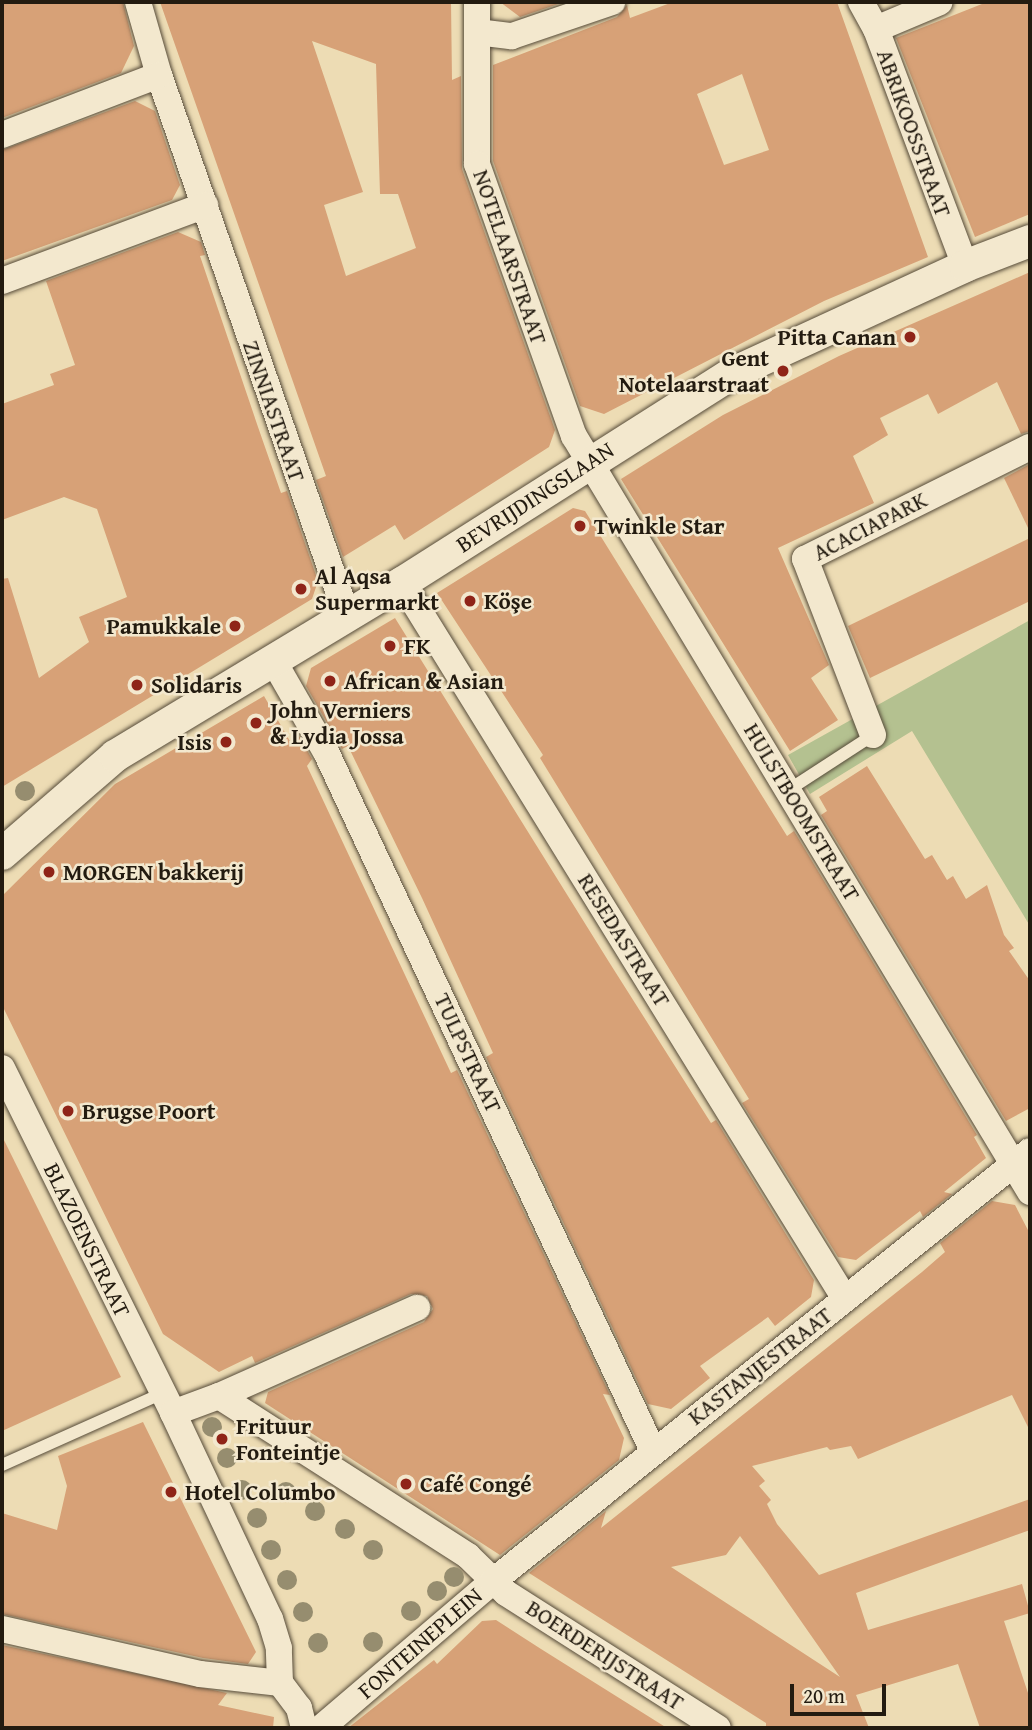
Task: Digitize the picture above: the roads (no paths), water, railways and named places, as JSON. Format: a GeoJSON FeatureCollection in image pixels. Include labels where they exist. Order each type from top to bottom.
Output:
{"type":"FeatureCollection","features":[{"type":"Feature","properties":{"kind":"street","name":"ZINNIASTRAAT"},"geometry":{"type":"LineString","coordinates":[[138,2],[159,75],[347,616]]}},
{"type":"Feature","properties":{"kind":"street","name":"NOTELAARSTRAAT"},"geometry":{"type":"LineString","coordinates":[[477,2],[477,164],[527,312],[574,436],[589,461]]}},
{"type":"Feature","properties":{"kind":"street"},"geometry":{"type":"LineString","coordinates":[[477,32],[512,36],[612,2]]}},
{"type":"Feature","properties":{"kind":"street","name":"ABRIKOOSSTRAAT"},"geometry":{"type":"LineString","coordinates":[[861,2],[876,29],[965,266]]}},
{"type":"Feature","properties":{"kind":"street"},"geometry":{"type":"LineString","coordinates":[[876,29],[940,2]]}},
{"type":"Feature","properties":{"kind":"street"},"geometry":{"type":"LineString","coordinates":[[2,135],[159,75]]}},
{"type":"Feature","properties":{"kind":"street"},"geometry":{"type":"LineString","coordinates":[[2,281],[205,205]]}},
{"type":"Feature","properties":{"kind":"street","name":"BEVRIJDINGSLAAN"},"geometry":{"type":"LineString","coordinates":[[2,854],[115,756],[401,583],[589,461],[735,372],[965,266],[1030,241]]}},
{"type":"Feature","properties":{"kind":"street","name":"ACACIAPARK"},"geometry":{"type":"LineString","coordinates":[[873,735],[805,559],[1030,447]]}},
{"type":"Feature","properties":{"kind":"street","name":"HULSTBOOMSTRAAT"},"geometry":{"type":"LineString","coordinates":[[589,461],[790,789],[1022,1158],[1030,1192]]}},
{"type":"Feature","properties":{"kind":"street","name":"RESEDASTRAAT"},"geometry":{"type":"LineString","coordinates":[[401,583],[845,1299]]}},
{"type":"Feature","properties":{"kind":"street","name":"TULPSTRAAT"},"geometry":{"type":"LineString","coordinates":[[273,660],[337,777],[653,1451]]}},
{"type":"Feature","properties":{"kind":"street","name":"BLAZOENSTRAAT"},"geometry":{"type":"LineString","coordinates":[[2,1068],[168,1403]]}},
{"type":"Feature","properties":{"kind":"street","name":"KASTANJESTRAAT"},"geometry":{"type":"LineString","coordinates":[[492,1581],[1022,1158]]}},
{"type":"Feature","properties":{"kind":"street"},"geometry":{"type":"LineString","coordinates":[[304,1728],[299,1708],[280,1683],[279,1648],[270,1619],[168,1403],[219,1396],[417,1308]]}},
{"type":"Feature","properties":{"kind":"street","name":"FONTEINEPLEIN"},"geometry":{"type":"LineString","coordinates":[[219,1396],[468,1556],[492,1581],[321,1728]]}},
{"type":"Feature","properties":{"kind":"street","name":"BOERDERIJSTRAAT"},"geometry":{"type":"LineString","coordinates":[[492,1581],[719,1728]]}},
{"type":"Feature","properties":{"kind":"street"},"geometry":{"type":"LineString","coordinates":[[2,1629],[200,1674],[280,1683]]}},
{"type":"Feature","properties":{"kind":"lane"},"geometry":{"type":"LineString","coordinates":[[790,789],[873,735]]}},
{"type":"Feature","properties":{"kind":"lane"},"geometry":{"type":"LineString","coordinates":[[2,1465],[168,1403]]}},
{"type":"Feature","properties":{"kind":"place","name":"Pitta Canan"},"geometry":{"type":"Point","coordinates":[910,337]}},
{"type":"Feature","properties":{"kind":"place","name":"Gent Notelaarstraat"},"geometry":{"type":"Point","coordinates":[783,371]}},
{"type":"Feature","properties":{"kind":"place","name":"Twinkle Star"},"geometry":{"type":"Point","coordinates":[580,526]}},
{"type":"Feature","properties":{"kind":"place","name":"Al Aqsa Supermarkt"},"geometry":{"type":"Point","coordinates":[301,589]}},
{"type":"Feature","properties":{"kind":"place","name":"Köşe"},"geometry":{"type":"Point","coordinates":[470,601]}},
{"type":"Feature","properties":{"kind":"place","name":"Pamukkale"},"geometry":{"type":"Point","coordinates":[235,626]}},
{"type":"Feature","properties":{"kind":"place","name":"FK"},"geometry":{"type":"Point","coordinates":[390,646]}},
{"type":"Feature","properties":{"kind":"place","name":"African & Asian"},"geometry":{"type":"Point","coordinates":[330,681]}},
{"type":"Feature","properties":{"kind":"place","name":"Solidaris"},"geometry":{"type":"Point","coordinates":[137,685]}},
{"type":"Feature","properties":{"kind":"place","name":"John Verniers & Lydia Jossa"},"geometry":{"type":"Point","coordinates":[256,723]}},
{"type":"Feature","properties":{"kind":"place","name":"Isis"},"geometry":{"type":"Point","coordinates":[226,742]}},
{"type":"Feature","properties":{"kind":"place","name":"MORGEN bakkerij"},"geometry":{"type":"Point","coordinates":[49,872]}},
{"type":"Feature","properties":{"kind":"place","name":"Brugse Poort"},"geometry":{"type":"Point","coordinates":[68,1111]}},
{"type":"Feature","properties":{"kind":"place","name":"Frituur Fonteintje"},"geometry":{"type":"Point","coordinates":[222,1439]}},
{"type":"Feature","properties":{"kind":"place","name":"Café Congé"},"geometry":{"type":"Point","coordinates":[406,1484]}},
{"type":"Feature","properties":{"kind":"place","name":"Hotel Columbo"},"geometry":{"type":"Point","coordinates":[171,1492]}}]}
